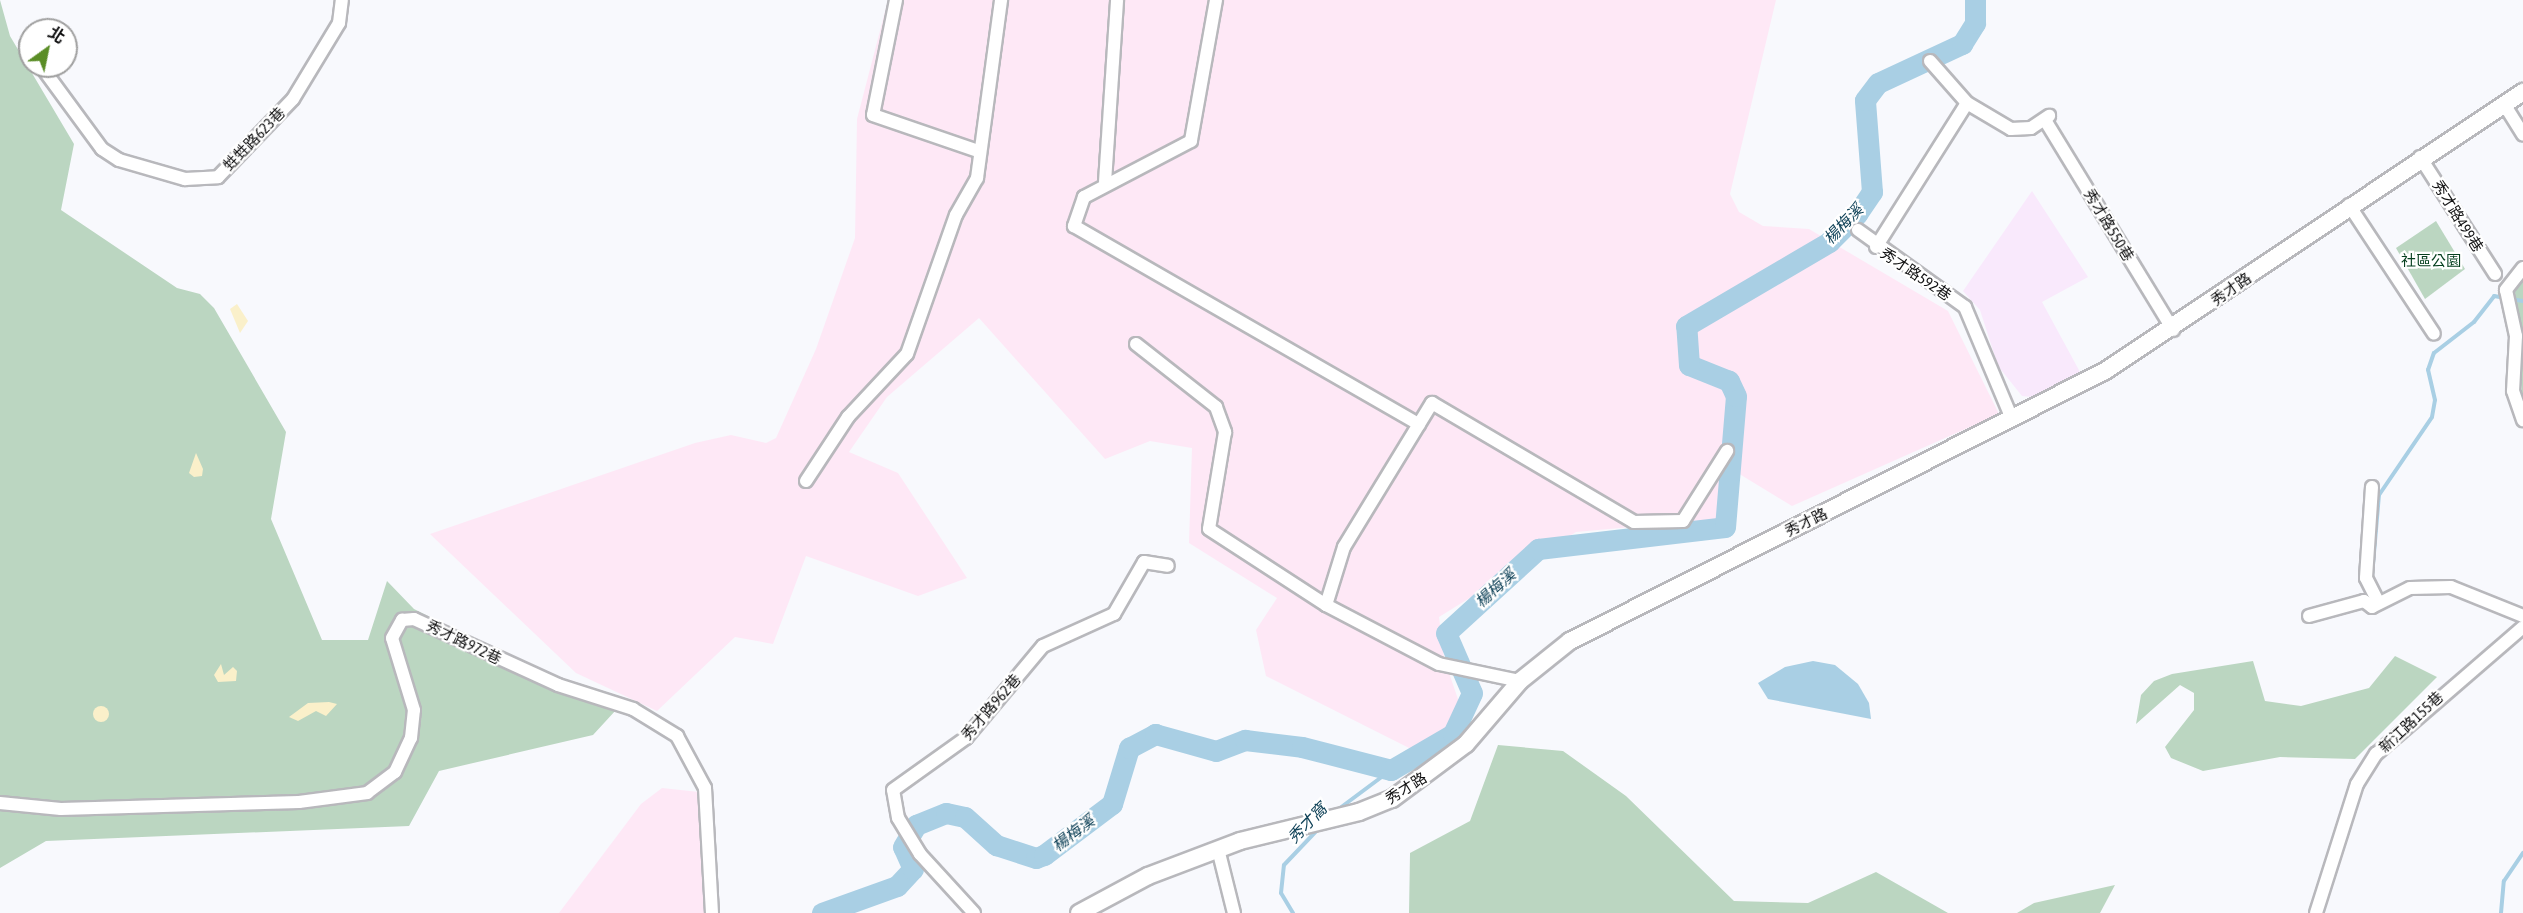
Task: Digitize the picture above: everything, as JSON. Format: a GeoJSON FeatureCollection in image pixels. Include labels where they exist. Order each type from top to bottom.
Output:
{"type":"FeatureCollection","features":[{"type":"Feature","properties":{"kind":"main road","name":"秀才路"},"geometry":{"type":"LineString","coordinates":[[1079,913],[1105,907],[1148,876],[1218,849],[1392,799],[1466,744],[1520,681],[1570,641],[2012,419],[2173,330],[2349,204],[2523,92]]}},
{"type":"Feature","properties":{"kind":"street","name":"甡甡路623巷"},"geometry":{"type":"LineString","coordinates":[[50,78],[102,149],[119,160],[185,179],[218,177],[294,99],[339,23],[342,0]]}},
{"type":"Feature","properties":{"kind":"street"},"geometry":{"type":"LineString","coordinates":[[896,0],[873,115],[978,152]]}},
{"type":"Feature","properties":{"kind":"street"},"geometry":{"type":"LineString","coordinates":[[806,481],[848,417],[907,354],[956,215],[977,178],[978,152],[1001,0]]}},
{"type":"Feature","properties":{"kind":"street"},"geometry":{"type":"LineString","coordinates":[[1105,182],[1117,0]]}},
{"type":"Feature","properties":{"kind":"street"},"geometry":{"type":"LineString","coordinates":[[1216,0],[1191,141],[1178,152],[1105,182],[1084,197],[1074,226],[1419,424]]}},
{"type":"Feature","properties":{"kind":"street"},"geometry":{"type":"LineString","coordinates":[[1876,247],[1967,103],[1930,61]]}},
{"type":"Feature","properties":{"kind":"street","name":"秀才路550巷"},"geometry":{"type":"LineString","coordinates":[[1967,103],[2011,129],[2048,118],[2173,330]]}},
{"type":"Feature","properties":{"kind":"street"},"geometry":{"type":"LineString","coordinates":[[2504,104],[2523,134]]}},
{"type":"Feature","properties":{"kind":"street","name":"秀才路499巷"},"geometry":{"type":"LineString","coordinates":[[2420,157],[2495,274]]}},
{"type":"Feature","properties":{"kind":"street"},"geometry":{"type":"LineString","coordinates":[[2349,204],[2434,334]]}},
{"type":"Feature","properties":{"kind":"street","name":"秀才路592巷"},"geometry":{"type":"LineString","coordinates":[[1858,230],[1876,247],[1965,307],[2012,419]]}},
{"type":"Feature","properties":{"kind":"street"},"geometry":{"type":"LineString","coordinates":[[2523,268],[2506,290],[2516,336],[2513,391],[2523,420]]}},
{"type":"Feature","properties":{"kind":"street"},"geometry":{"type":"LineString","coordinates":[[1136,344],[1216,407],[1225,432],[1209,529],[1326,605],[1438,664],[1520,681]]}},
{"type":"Feature","properties":{"kind":"street"},"geometry":{"type":"LineString","coordinates":[[1326,605],[1344,547],[1432,403],[1634,522],[1683,521],[1727,451]]}},
{"type":"Feature","properties":{"kind":"street"},"geometry":{"type":"LineString","coordinates":[[2372,487],[2366,578],[2379,603]]}},
{"type":"Feature","properties":{"kind":"street","name":"秀才路962巷"},"geometry":{"type":"LineString","coordinates":[[974,913],[920,854],[898,818],[893,790],[966,738],[1043,646],[1109,619],[1144,562],[1168,566]]}},
{"type":"Feature","properties":{"kind":"street"},"geometry":{"type":"LineString","coordinates":[[2309,616],[2379,603],[2410,588],[2451,587],[2523,616]]}},
{"type":"Feature","properties":{"kind":"street","name":"秀才路972巷"},"geometry":{"type":"LineString","coordinates":[[0,804],[61,809],[299,802],[367,793],[394,772],[411,738],[414,710],[392,638],[402,620],[414,618],[558,685],[633,709],[677,736],[696,763],[705,788],[712,913]]}},
{"type":"Feature","properties":{"kind":"street","name":"新江路155巷"},"geometry":{"type":"LineString","coordinates":[[2316,913],[2357,784],[2376,754],[2523,627]]}},
{"type":"Feature","properties":{"kind":"street"},"geometry":{"type":"LineString","coordinates":[[1218,849],[1234,913]]}},
{"type":"Feature","properties":{"kind":"shaded area"},"geometry":{"type":"Polygon","coordinates":[[[888,0],[1776,0],[1730,194],[1739,212],[1763,226],[1809,229],[1948,311],[1999,414],[1792,506],[1723,464],[1720,519],[1576,532],[1439,617],[1444,658],[1461,708],[1427,757],[1266,676],[1256,630],[1277,598],[1189,543],[1192,448],[1150,441],[1105,459],[979,318],[887,397],[849,452],[898,473],[967,578],[918,596],[806,556],[773,644],[735,637],[657,711],[576,673],[430,534],[695,443],[731,435],[766,443],[776,438],[816,349],[855,238],[857,119],[888,0]]]}},
{"type":"Feature","properties":{"kind":"shaded area"},"geometry":{"type":"Polygon","coordinates":[[[2032,191],[2088,277],[2042,302],[2080,372],[2033,397],[2022,396],[1998,366],[1980,310],[1963,291],[2032,191]]]}},
{"type":"Feature","properties":{"kind":"shaded area"},"geometry":{"type":"Polygon","coordinates":[[[662,788],[699,792],[707,913],[559,913],[641,804],[662,788]]]}},
{"type":"Feature","properties":{"kind":"green space"},"geometry":{"type":"Polygon","coordinates":[[[0,0],[10,36],[18,50],[18,78],[35,78],[74,144],[61,210],[177,288],[200,294],[214,308],[286,432],[271,519],[322,640],[368,640],[387,581],[414,609],[616,710],[593,735],[439,771],[409,826],[46,841],[0,868],[0,0]]]}},
{"type":"Feature","properties":{"kind":"green space","name":"社區公園"},"geometry":{"type":"Polygon","coordinates":[[[2436,221],[2465,269],[2425,299],[2396,248],[2436,221]]]}},
{"type":"Feature","properties":{"kind":"green space"},"geometry":{"type":"Polygon","coordinates":[[[2523,277],[2523,409],[2515,292],[2523,277]]]}},
{"type":"Feature","properties":{"kind":"green space"},"geometry":{"type":"Polygon","coordinates":[[[2395,656],[2437,677],[2355,759],[2280,757],[2203,771],[2171,758],[2165,747],[2194,710],[2194,693],[2180,685],[2136,724],[2141,695],[2154,681],[2172,674],[2253,661],[2265,701],[2301,706],[2369,688],[2395,656]]]}},
{"type":"Feature","properties":{"kind":"green space"},"geometry":{"type":"Polygon","coordinates":[[[1498,745],[1563,751],[1626,796],[1734,901],[1808,903],[1876,872],[1948,913],[1409,913],[1410,853],[1470,821],[1498,745]]]}},
{"type":"Feature","properties":{"kind":"green space"},"geometry":{"type":"Polygon","coordinates":[[[2115,885],[2100,913],[2017,913],[2034,903],[2115,885]]]}},
{"type":"Feature","properties":{"kind":"sand"},"geometry":{"type":"Polygon","coordinates":[[[237,304],[248,321],[240,333],[230,309],[237,304]]]}},
{"type":"Feature","properties":{"kind":"sand"},"geometry":{"type":"Polygon","coordinates":[[[196,453],[203,469],[202,476],[194,477],[189,473],[196,453]]]}},
{"type":"Feature","properties":{"kind":"sand"},"geometry":{"type":"Polygon","coordinates":[[[221,664],[224,675],[233,667],[237,671],[236,681],[218,682],[214,675],[221,664]]]}},
{"type":"Feature","properties":{"kind":"sand"},"geometry":{"type":"Polygon","coordinates":[[[308,703],[337,704],[326,716],[316,711],[298,721],[289,717],[308,703]]]}},
{"type":"Feature","properties":{"kind":"sand"},"geometry":{"type":"Polygon","coordinates":[[[98,706],[104,706],[109,714],[107,720],[98,722],[93,717],[93,711],[98,706]]]}},
{"type":"Feature","properties":{"kind":"water"},"geometry":{"type":"Polygon","coordinates":[[[1813,661],[1835,665],[1858,684],[1869,703],[1871,719],[1768,699],[1758,683],[1785,667],[1813,661]]]}},
{"type":"Feature","properties":{"kind":"waterway","name":"楊梅溪"},"geometry":{"type":"LineString","coordinates":[[822,913],[897,886],[913,869],[903,847],[916,825],[946,813],[965,817],[996,845],[1036,858],[1044,855],[1112,804],[1129,748],[1155,734],[1216,751],[1245,740],[1302,747],[1391,770],[1453,734],[1472,693],[1446,633],[1538,549],[1725,527],[1736,396],[1729,381],[1689,365],[1686,326],[1829,242],[1857,214],[1872,192],[1865,100],[1878,83],[1962,44],[1975,23],[1975,0]]}},
{"type":"Feature","properties":{"kind":"waterway"},"geometry":{"type":"LineString","coordinates":[[2372,576],[2379,495],[2432,417],[2435,400],[2428,370],[2434,353],[2474,322],[2494,296],[2523,301]]}},
{"type":"Feature","properties":{"kind":"waterway","name":"秀才窩"},"geometry":{"type":"LineString","coordinates":[[1336,811],[1391,770]]}},
{"type":"Feature","properties":{"kind":"waterway","name":"秀才窩"},"geometry":{"type":"LineString","coordinates":[[1293,913],[1281,893],[1284,865],[1320,827]]}},
{"type":"Feature","properties":{"kind":"waterway"},"geometry":{"type":"LineString","coordinates":[[2501,913],[2504,881],[2523,853]]}}]}
